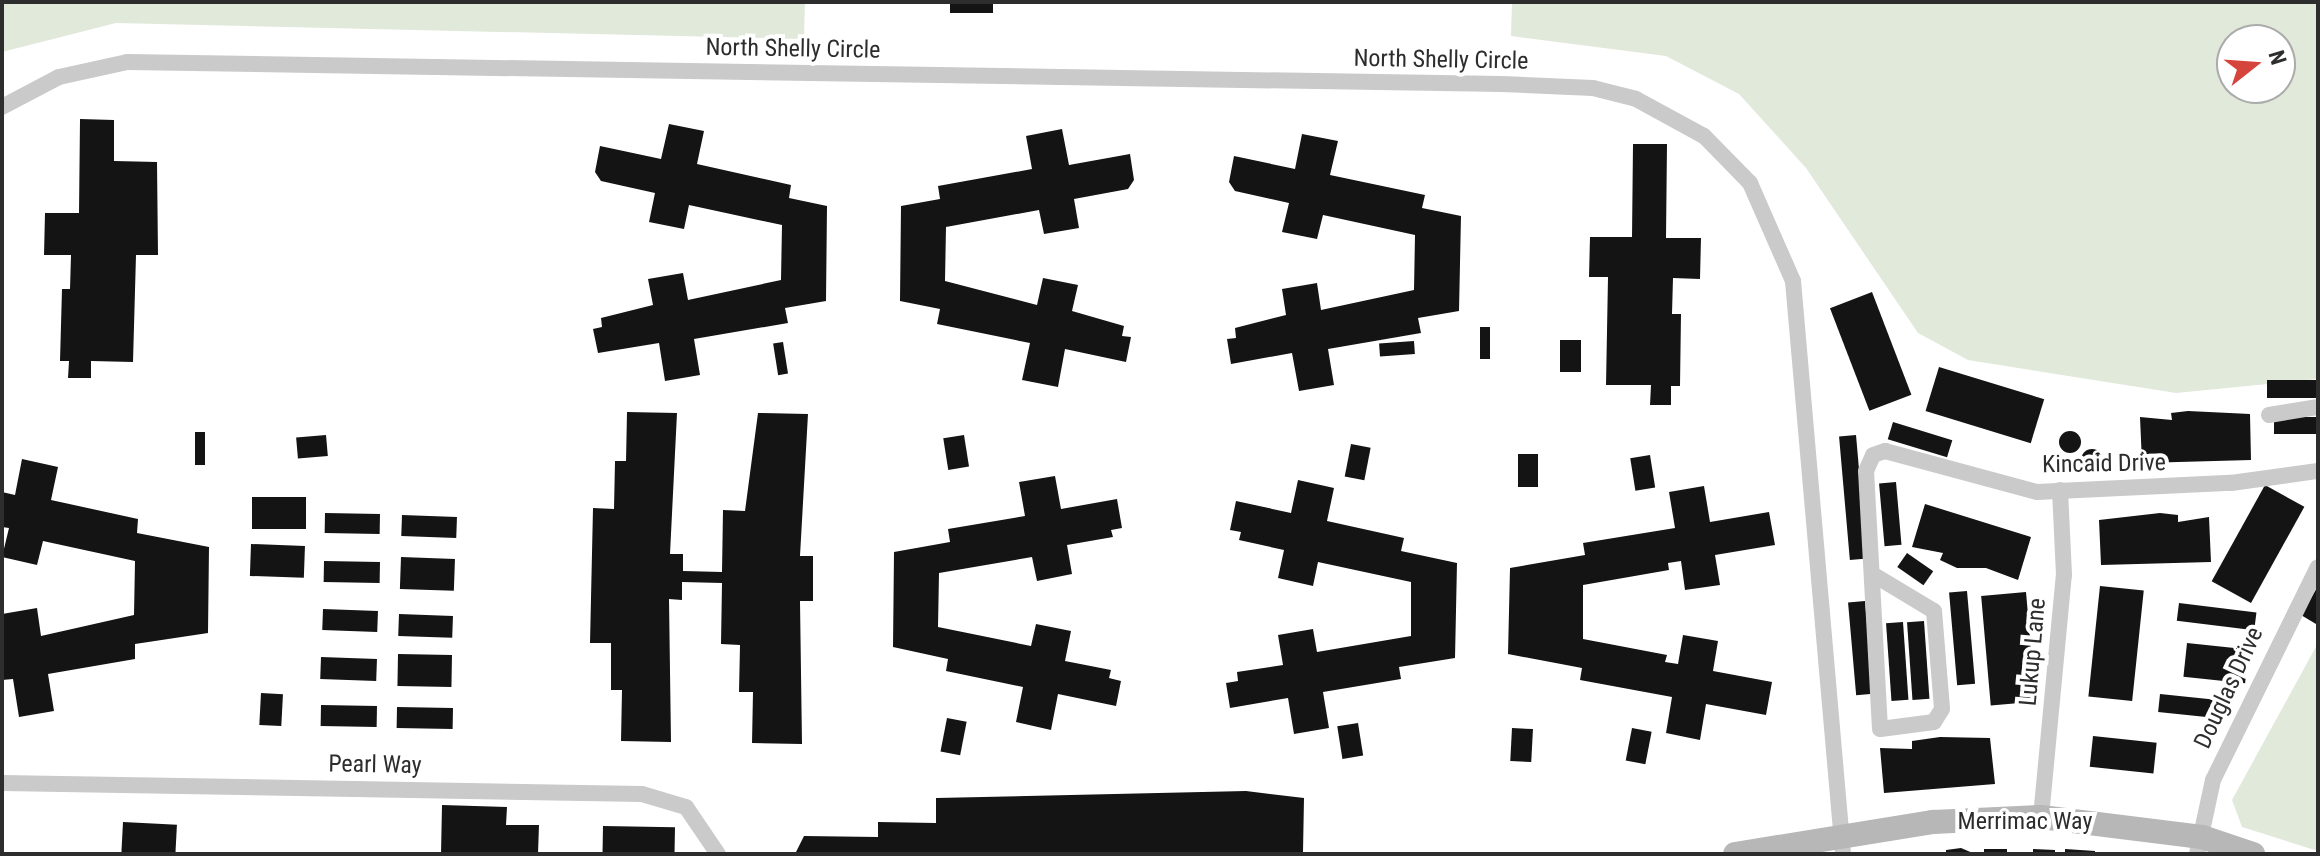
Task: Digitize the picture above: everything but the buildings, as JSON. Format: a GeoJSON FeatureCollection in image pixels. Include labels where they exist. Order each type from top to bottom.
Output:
{"type":"FeatureCollection","features":[{"type":"Feature","properties":{"kind":"street","name":"North Shelly Circle"},"geometry":{"type":"LineString","coordinates":[[2,107],[59,77],[127,62],[1593,88],[1661,110],[1704,136],[1750,183],[1783,246],[1799,330],[1842,845]]}},
{"type":"Feature","properties":{"kind":"street"},"geometry":{"type":"LineString","coordinates":[[2269,415],[2318,407]]}},
{"type":"Feature","properties":{"kind":"street","name":"Kincaid Drive"},"geometry":{"type":"LineString","coordinates":[[1874,575],[1934,611],[1942,709],[1934,722],[1880,729],[1866,471],[1873,455],[1885,451],[2037,492],[2231,483],[2318,471]]}},
{"type":"Feature","properties":{"kind":"street","name":"Lukup Lane"},"geometry":{"type":"LineString","coordinates":[[2041,817],[2064,575],[2060,490]]}},
{"type":"Feature","properties":{"kind":"street","name":"Douglas Drive"},"geometry":{"type":"LineString","coordinates":[[2199,845],[2213,780],[2318,567]]}},
{"type":"Feature","properties":{"kind":"street","name":"Pearl Way"},"geometry":{"type":"LineString","coordinates":[[2,783],[642,794],[686,807],[718,854]]}},
{"type":"Feature","properties":{"kind":"street","name":"Merrimac Way"},"geometry":{"type":"LineString","coordinates":[[1735,854],[1842,845],[2041,817],[2253,854]]}},
{"type":"Feature","properties":{"kind":"shaded area"},"geometry":{"type":"Polygon","coordinates":[[[2,2],[805,2],[804,39],[116,23],[2,52],[2,2]]]}},
{"type":"Feature","properties":{"kind":"shaded area"},"geometry":{"type":"Polygon","coordinates":[[[1512,2],[2318,2],[2318,379],[2176,393],[1968,360],[1918,333],[1806,168],[1739,94],[1666,56],[1511,36],[1512,2]]]}},
{"type":"Feature","properties":{"kind":"shaded area"},"geometry":{"type":"Polygon","coordinates":[[[2318,643],[2318,851],[2242,827],[2232,800],[2318,643]]]}}]}
